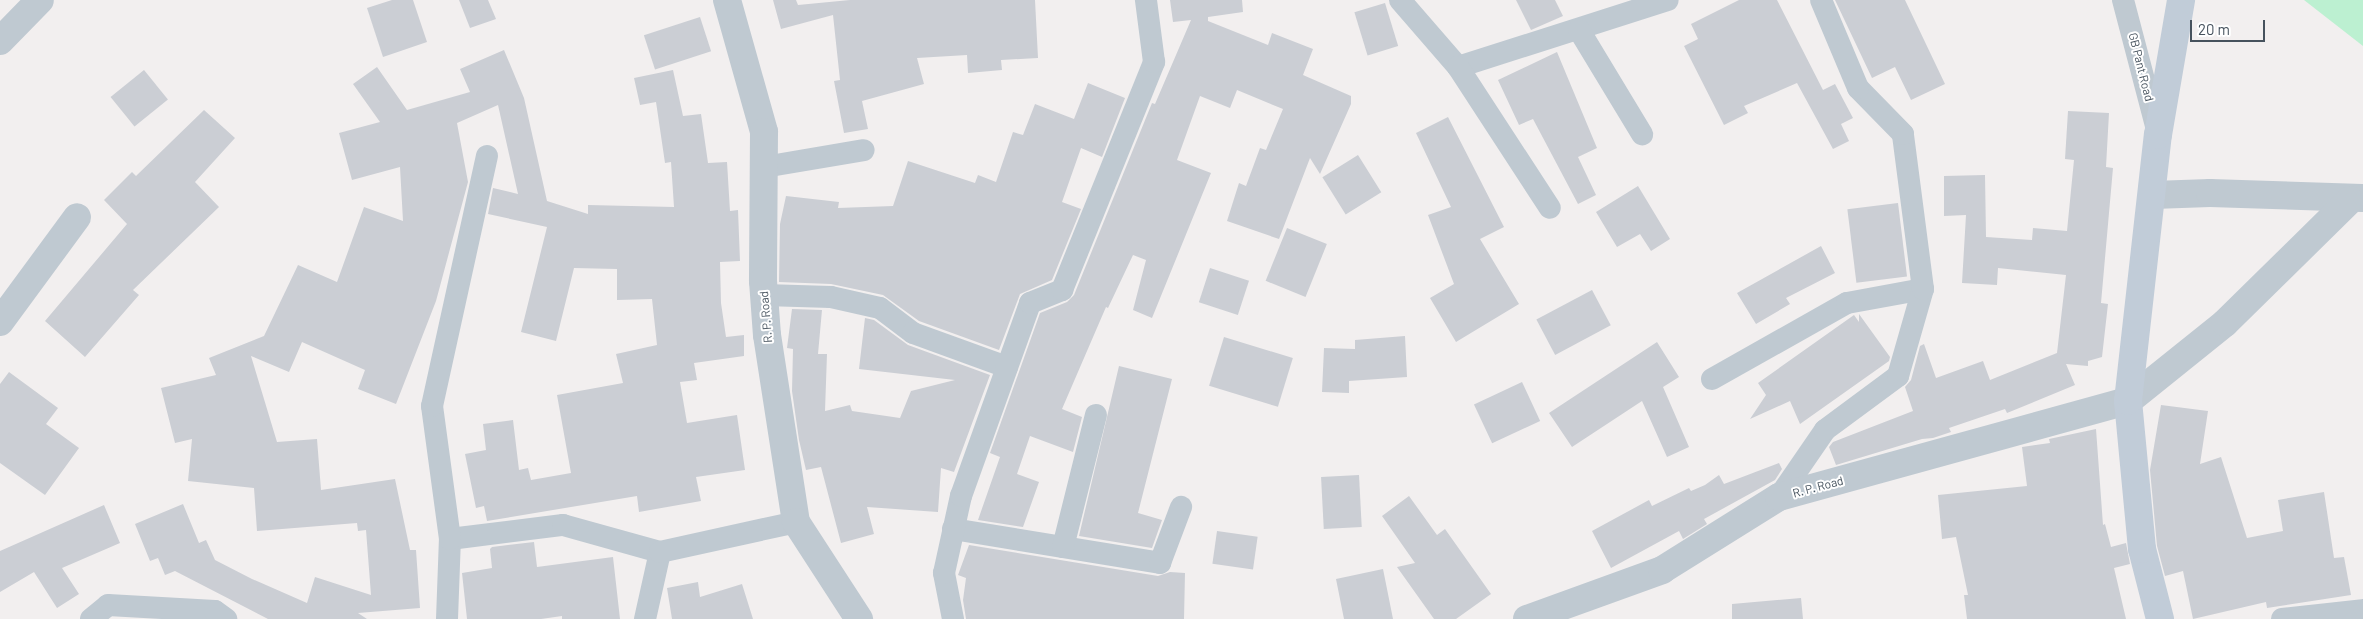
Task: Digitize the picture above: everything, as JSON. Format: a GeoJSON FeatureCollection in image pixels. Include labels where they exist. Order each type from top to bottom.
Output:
{"type":"FeatureCollection","features":[{"type":"Feature","properties":{"kind":"main road"},"geometry":{"type":"LineString","coordinates":[[2160,619],[2142,549],[2128,401],[2153,195],[2158,135],[2181,0]]}},
{"type":"Feature","properties":{"kind":"street"},"geometry":{"type":"LineString","coordinates":[[0,41],[40,0]]}},
{"type":"Feature","properties":{"kind":"street","name":"R. P. Road"},"geometry":{"type":"LineString","coordinates":[[727,0],[764,132],[764,295],[767,335],[796,522],[859,619]]}},
{"type":"Feature","properties":{"kind":"street"},"geometry":{"type":"LineString","coordinates":[[953,619],[944,573],[961,496],[1030,303],[1062,290],[1154,62],[1146,0]]}},
{"type":"Feature","properties":{"kind":"street"},"geometry":{"type":"LineString","coordinates":[[1400,0],[1458,67],[1550,208]]}},
{"type":"Feature","properties":{"kind":"street"},"geometry":{"type":"LineString","coordinates":[[1458,67],[1579,30],[1668,0]]}},
{"type":"Feature","properties":{"kind":"street"},"geometry":{"type":"LineString","coordinates":[[1779,497],[1825,430],[1898,376],[1923,289],[1903,134],[1858,88],[1821,0]]}},
{"type":"Feature","properties":{"kind":"street","name":"GB Pant Road"},"geometry":{"type":"LineString","coordinates":[[2123,0],[2158,135]]}},
{"type":"Feature","properties":{"kind":"street"},"geometry":{"type":"LineString","coordinates":[[1579,30],[1642,134]]}},
{"type":"Feature","properties":{"kind":"street"},"geometry":{"type":"LineString","coordinates":[[764,167],[864,150]]}},
{"type":"Feature","properties":{"kind":"street"},"geometry":{"type":"LineString","coordinates":[[447,619],[450,539],[432,406],[487,156]]}},
{"type":"Feature","properties":{"kind":"street"},"geometry":{"type":"LineString","coordinates":[[2153,195],[2210,193],[2356,199]]}},
{"type":"Feature","properties":{"kind":"street"},"geometry":{"type":"LineString","coordinates":[[2128,401],[2225,323],[2356,199]]}},
{"type":"Feature","properties":{"kind":"street"},"geometry":{"type":"LineString","coordinates":[[0,322],[77,217]]}},
{"type":"Feature","properties":{"kind":"street"},"geometry":{"type":"LineString","coordinates":[[1712,379],[1847,303],[1923,289]]}},
{"type":"Feature","properties":{"kind":"street"},"geometry":{"type":"LineString","coordinates":[[764,295],[831,297],[880,308],[913,333],[1007,367]]}},
{"type":"Feature","properties":{"kind":"street","name":"R. P. Road"},"geometry":{"type":"LineString","coordinates":[[1526,619],[1662,570],[1779,497],[2128,401]]}},
{"type":"Feature","properties":{"kind":"street"},"geometry":{"type":"LineString","coordinates":[[1063,547],[1096,415]]}},
{"type":"Feature","properties":{"kind":"street"},"geometry":{"type":"LineString","coordinates":[[953,529],[1160,564],[1181,507]]}},
{"type":"Feature","properties":{"kind":"street"},"geometry":{"type":"LineString","coordinates":[[450,539],[564,524],[660,552],[796,522]]}},
{"type":"Feature","properties":{"kind":"street"},"geometry":{"type":"LineString","coordinates":[[645,619],[660,552]]}},
{"type":"Feature","properties":{"kind":"street"},"geometry":{"type":"LineString","coordinates":[[91,619],[108,605],[215,611],[226,619]]}},
{"type":"Feature","properties":{"kind":"street"},"geometry":{"type":"LineString","coordinates":[[2282,619],[2363,610]]}},
{"type":"Feature","properties":{"kind":"green space"},"geometry":{"type":"Polygon","coordinates":[[[2304,0],[2363,0],[2363,46],[2304,0]]]}},
{"type":"Feature","properties":{"kind":"building"},"geometry":{"type":"Polygon","coordinates":[[[392,0],[413,0],[427,42],[383,57],[367,8],[392,0]]]}},
{"type":"Feature","properties":{"kind":"building"},"geometry":{"type":"Polygon","coordinates":[[[459,0],[488,0],[496,19],[470,28],[459,0]]]}},
{"type":"Feature","properties":{"kind":"building"},"geometry":{"type":"Polygon","coordinates":[[[773,0],[796,0],[798,5],[850,0],[1035,0],[1038,58],[1001,60],[1002,70],[968,73],[967,55],[917,58],[924,84],[862,101],[868,129],[844,133],[834,81],[840,80],[833,15],[781,29],[773,0]]]}},
{"type":"Feature","properties":{"kind":"building"},"geometry":{"type":"Polygon","coordinates":[[[1170,0],[1242,0],[1243,12],[1208,17],[1208,21],[1268,45],[1272,33],[1313,49],[1303,75],[1351,96],[1351,104],[1320,174],[1310,158],[1279,239],[1227,221],[1239,183],[1246,186],[1260,148],[1266,150],[1283,109],[1237,90],[1230,108],[1200,96],[1177,160],[1211,173],[1152,318],[1133,310],[1146,260],[1133,255],[1108,308],[1106,307],[1062,409],[1082,417],[1073,452],[1030,436],[1017,474],[1039,482],[1023,527],[978,520],[1000,457],[990,453],[1040,313],[1067,302],[1074,295],[1152,103],[1155,104],[1191,20],[1173,22],[1170,0]]]}},
{"type":"Feature","properties":{"kind":"building"},"geometry":{"type":"Polygon","coordinates":[[[1516,0],[1555,0],[1563,16],[1531,30],[1516,0]]]}},
{"type":"Feature","properties":{"kind":"building"},"geometry":{"type":"Polygon","coordinates":[[[1739,0],[1777,0],[1823,90],[1835,84],[1853,118],[1841,124],[1849,141],[1833,149],[1797,83],[1744,106],[1748,113],[1724,125],[1684,46],[1698,39],[1691,24],[1739,0]]]}},
{"type":"Feature","properties":{"kind":"building"},"geometry":{"type":"Polygon","coordinates":[[[1835,0],[1905,0],[1945,84],[1911,100],[1895,67],[1872,78],[1835,0]]]}},
{"type":"Feature","properties":{"kind":"building"},"geometry":{"type":"Polygon","coordinates":[[[1385,3],[1398,46],[1368,55],[1354,12],[1385,3]]]}},
{"type":"Feature","properties":{"kind":"building"},"geometry":{"type":"Polygon","coordinates":[[[700,17],[711,51],[655,69],[644,35],[700,17]]]}},
{"type":"Feature","properties":{"kind":"building"},"geometry":{"type":"Polygon","coordinates":[[[504,50],[524,98],[547,201],[588,214],[588,205],[674,207],[671,162],[665,163],[656,102],[640,105],[634,78],[673,70],[683,116],[701,114],[708,163],[727,162],[730,211],[738,210],[740,261],[720,262],[721,303],[726,337],[744,335],[744,356],[694,363],[697,380],[680,382],[687,423],[737,415],[745,470],[696,477],[701,501],[639,512],[637,496],[487,521],[484,506],[476,508],[465,454],[486,450],[483,424],[513,420],[519,470],[528,468],[531,480],[571,473],[557,395],[623,383],[616,354],[657,345],[652,299],[617,300],[617,269],[574,268],[556,341],[521,332],[547,227],[488,214],[493,188],[518,194],[498,105],[457,123],[468,182],[436,301],[396,404],[358,389],[365,370],[302,342],[289,372],[251,356],[277,442],[317,439],[321,490],[395,479],[410,550],[416,550],[420,608],[358,613],[367,619],[268,619],[175,571],[165,575],[158,558],[150,561],[135,524],[183,504],[199,543],[206,540],[215,560],[252,579],[307,603],[315,577],[371,595],[366,530],[358,531],[357,523],[257,531],[254,488],[188,481],[192,439],[175,443],[161,388],[216,375],[209,358],[264,336],[298,265],[337,282],[364,207],[403,221],[400,167],[352,180],[339,133],[380,122],[353,84],[377,67],[407,110],[470,92],[460,69],[504,50]]]}},
{"type":"Feature","properties":{"kind":"building"},"geometry":{"type":"Polygon","coordinates":[[[1557,52],[1597,148],[1578,157],[1596,195],[1578,204],[1533,119],[1519,125],[1498,80],[1557,52]]]}},
{"type":"Feature","properties":{"kind":"building"},"geometry":{"type":"Polygon","coordinates":[[[144,70],[168,100],[134,127],[111,97],[144,70]]]}},
{"type":"Feature","properties":{"kind":"building"},"geometry":{"type":"Polygon","coordinates":[[[1088,83],[1125,98],[1102,157],[1081,148],[1062,202],[1081,209],[1052,280],[1020,294],[999,350],[919,321],[883,295],[831,284],[779,282],[780,224],[786,196],[839,202],[838,208],[893,206],[908,161],[975,183],[978,175],[996,182],[1013,132],[1023,135],[1035,104],[1074,119],[1088,83]]]}},
{"type":"Feature","properties":{"kind":"building"},"geometry":{"type":"Polygon","coordinates":[[[204,110],[235,138],[195,182],[219,207],[133,290],[139,295],[85,357],[45,321],[127,224],[104,200],[132,172],[136,176],[204,110]]]}},
{"type":"Feature","properties":{"kind":"building"},"geometry":{"type":"Polygon","coordinates":[[[2068,111],[2109,113],[2106,167],[2113,168],[2101,303],[2108,304],[2102,357],[2088,361],[2088,366],[2066,364],[2075,385],[2007,413],[2005,409],[1949,428],[1951,432],[1933,438],[1922,439],[1836,465],[1829,447],[1833,442],[1913,411],[1905,387],[1911,380],[1920,346],[1924,344],[1936,378],[1983,361],[1990,380],[2057,353],[2066,275],[1998,268],[1997,285],[1962,283],[1966,215],[1944,216],[1944,176],[1985,175],[1986,237],[2032,240],[2033,228],[2067,231],[2074,160],[2065,159],[2068,111]]]}},
{"type":"Feature","properties":{"kind":"building"},"geometry":{"type":"Polygon","coordinates":[[[1448,117],[1504,227],[1480,239],[1519,304],[1456,342],[1430,298],[1454,284],[1428,215],[1451,207],[1416,133],[1448,117]]]}},
{"type":"Feature","properties":{"kind":"building"},"geometry":{"type":"Polygon","coordinates":[[[1358,155],[1381,192],[1346,215],[1322,177],[1358,155]]]}},
{"type":"Feature","properties":{"kind":"building"},"geometry":{"type":"Polygon","coordinates":[[[1638,186],[1670,239],[1651,251],[1640,234],[1617,247],[1596,212],[1638,186]]]}},
{"type":"Feature","properties":{"kind":"building"},"geometry":{"type":"Polygon","coordinates":[[[1898,203],[1907,276],[1856,283],[1847,209],[1898,203]]]}},
{"type":"Feature","properties":{"kind":"building"},"geometry":{"type":"Polygon","coordinates":[[[1287,228],[1327,244],[1306,297],[1266,281],[1287,228]]]}},
{"type":"Feature","properties":{"kind":"building"},"geometry":{"type":"Polygon","coordinates":[[[1821,246],[1835,273],[1786,298],[1790,304],[1756,324],[1737,293],[1821,246]]]}},
{"type":"Feature","properties":{"kind":"building"},"geometry":{"type":"Polygon","coordinates":[[[1210,268],[1249,281],[1238,315],[1199,302],[1210,268]]]}},
{"type":"Feature","properties":{"kind":"building"},"geometry":{"type":"Polygon","coordinates":[[[1592,290],[1611,325],[1555,355],[1536,320],[1592,290]]]}},
{"type":"Feature","properties":{"kind":"building"},"geometry":{"type":"Polygon","coordinates":[[[792,309],[822,310],[818,354],[827,354],[825,411],[850,405],[852,411],[900,418],[911,391],[955,380],[859,369],[865,318],[874,320],[908,345],[990,375],[954,472],[941,468],[938,512],[867,507],[874,534],[841,543],[821,467],[806,470],[799,440],[792,391],[793,349],[787,348],[792,309]]]}},
{"type":"Feature","properties":{"kind":"building"},"geometry":{"type":"Polygon","coordinates":[[[1859,314],[1890,357],[1889,361],[1800,424],[1790,401],[1750,419],[1766,395],[1758,383],[1854,315],[1859,322],[1859,314]]]}},
{"type":"Feature","properties":{"kind":"building"},"geometry":{"type":"Polygon","coordinates":[[[1405,336],[1407,377],[1349,381],[1349,393],[1322,392],[1324,348],[1355,349],[1355,340],[1405,336]]]}},
{"type":"Feature","properties":{"kind":"building"},"geometry":{"type":"Polygon","coordinates":[[[1224,337],[1293,358],[1278,407],[1209,386],[1224,337]]]}},
{"type":"Feature","properties":{"kind":"building"},"geometry":{"type":"Polygon","coordinates":[[[1657,342],[1679,377],[1663,387],[1689,447],[1667,457],[1642,401],[1572,447],[1549,413],[1657,342]]]}},
{"type":"Feature","properties":{"kind":"building"},"geometry":{"type":"Polygon","coordinates":[[[1119,366],[1172,379],[1138,513],[1162,520],[1152,548],[1079,536],[1119,366]]]}},
{"type":"Feature","properties":{"kind":"building"},"geometry":{"type":"Polygon","coordinates":[[[9,372],[58,408],[46,424],[79,448],[45,495],[0,463],[0,384],[9,372]]]}},
{"type":"Feature","properties":{"kind":"building"},"geometry":{"type":"Polygon","coordinates":[[[1522,382],[1540,421],[1492,443],[1474,404],[1522,382]]]}},
{"type":"Feature","properties":{"kind":"building"},"geometry":{"type":"Polygon","coordinates":[[[2161,405],[2208,411],[2200,464],[2221,457],[2247,538],[2283,531],[2278,500],[2324,492],[2334,558],[2344,557],[2351,595],[2267,608],[2266,602],[2193,619],[2183,571],[2165,576],[2157,546],[2150,470],[2161,405]]]}},
{"type":"Feature","properties":{"kind":"building"},"geometry":{"type":"Polygon","coordinates":[[[2096,429],[2103,525],[2105,524],[2111,547],[2126,543],[2130,564],[2114,568],[2126,619],[1967,619],[1964,595],[1968,595],[1956,537],[1942,539],[1938,495],[2027,486],[2022,447],[2050,443],[2049,439],[2096,429]]]}},
{"type":"Feature","properties":{"kind":"building"},"geometry":{"type":"Polygon","coordinates":[[[1779,463],[1782,469],[1775,480],[1704,519],[1707,524],[1683,539],[1679,531],[1611,568],[1592,531],[1649,500],[1652,506],[1689,488],[1691,491],[1705,485],[1719,475],[1724,484],[1779,463]]]}},
{"type":"Feature","properties":{"kind":"building"},"geometry":{"type":"Polygon","coordinates":[[[1359,475],[1362,527],[1324,529],[1321,477],[1359,475]]]}},
{"type":"Feature","properties":{"kind":"building"},"geometry":{"type":"Polygon","coordinates":[[[1409,496],[1437,535],[1445,529],[1491,594],[1456,619],[1434,619],[1397,567],[1415,563],[1382,516],[1409,496]]]}},
{"type":"Feature","properties":{"kind":"building"},"geometry":{"type":"Polygon","coordinates":[[[104,505],[120,543],[62,568],[79,594],[57,608],[34,572],[0,592],[0,551],[104,505]]]}},
{"type":"Feature","properties":{"kind":"building"},"geometry":{"type":"Polygon","coordinates":[[[1217,531],[1258,537],[1253,569],[1212,564],[1217,531]]]}},
{"type":"Feature","properties":{"kind":"building"},"geometry":{"type":"Polygon","coordinates":[[[534,542],[537,567],[613,557],[620,619],[562,619],[562,616],[541,619],[467,619],[462,573],[492,568],[490,549],[492,547],[534,542]]]}},
{"type":"Feature","properties":{"kind":"building"},"geometry":{"type":"Polygon","coordinates":[[[969,545],[1158,576],[1170,572],[1185,573],[1184,619],[966,619],[963,600],[966,578],[958,575],[969,545]]]}},
{"type":"Feature","properties":{"kind":"building"},"geometry":{"type":"Polygon","coordinates":[[[1383,569],[1393,619],[1344,619],[1336,579],[1383,569]]]}},
{"type":"Feature","properties":{"kind":"building"},"geometry":{"type":"Polygon","coordinates":[[[698,582],[700,597],[742,584],[753,619],[672,619],[667,588],[698,582]]]}},
{"type":"Feature","properties":{"kind":"building"},"geometry":{"type":"Polygon","coordinates":[[[1801,598],[1803,619],[1732,619],[1732,604],[1801,598]]]}}]}
